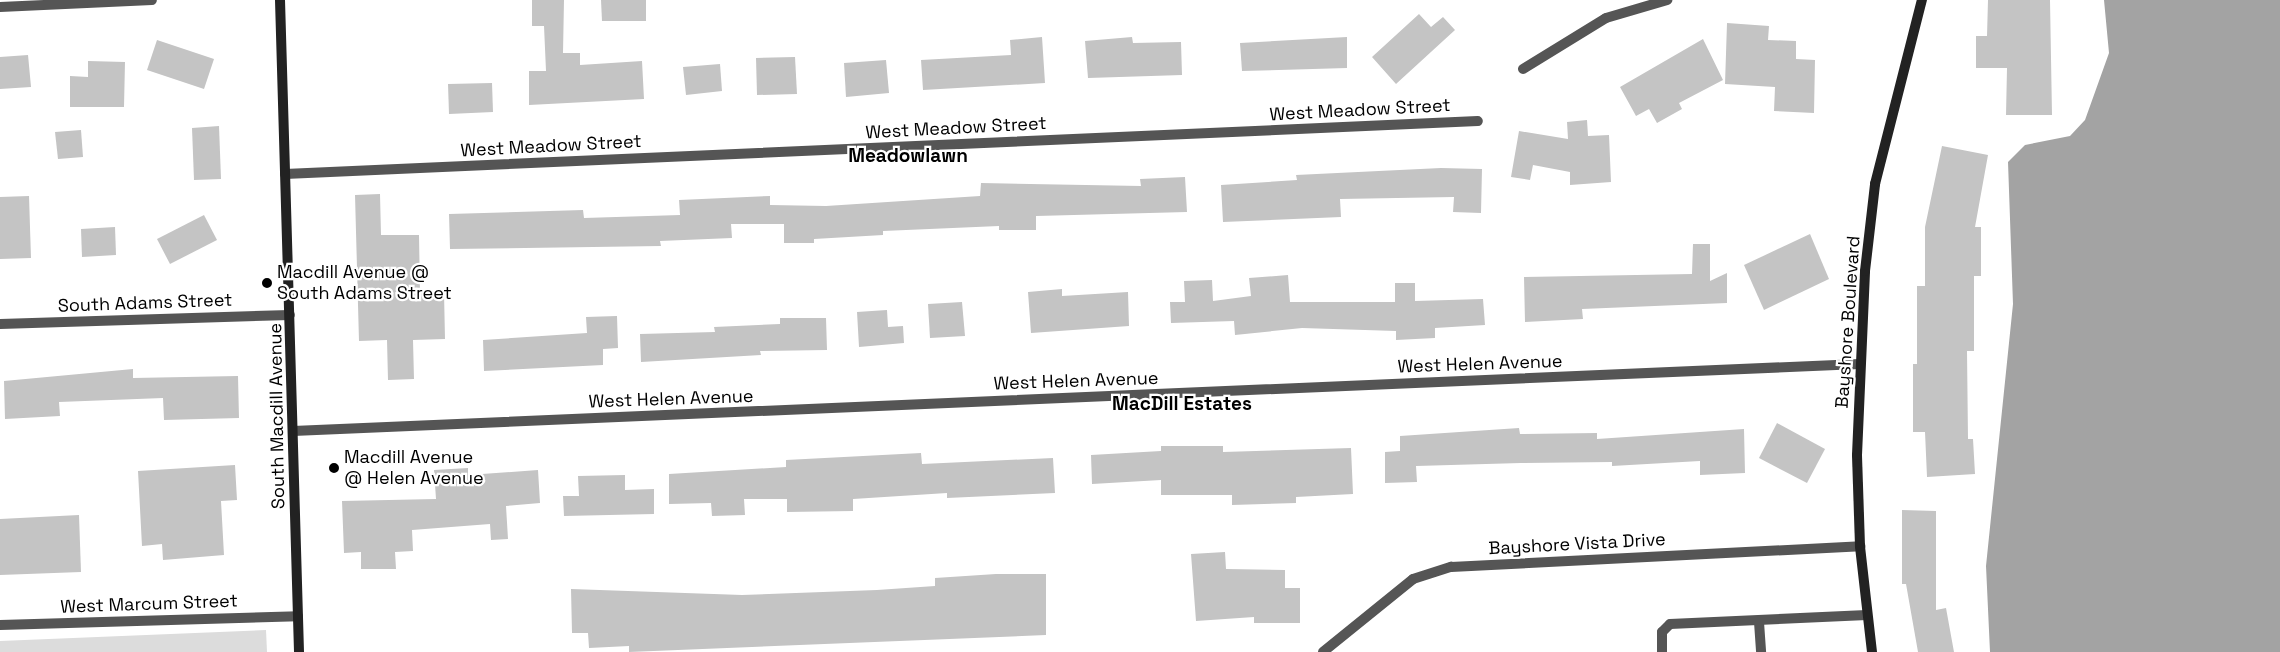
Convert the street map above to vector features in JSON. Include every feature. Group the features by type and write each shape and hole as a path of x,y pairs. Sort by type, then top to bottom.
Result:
{"street":[{"path":"0,6 152,0"},
{"name":"South Macdill Avenue","path":"280,0 299,652"},
{"path":"1523,69 1606,18 1667,0"},
{"name":"Bayshore Boulevard","path":"1872,652 1860,546 1860,364 1875,184 1922,0"},
{"name":"West Meadow Street","path":"285,174 1478,121"},
{"name":"South Adams Street","path":"0,324 290,315"},
{"name":"West Helen Avenue","path":"293,431 1860,364"},
{"name":"Bayshore Vista Drive","path":"1323,652 1412,579 1451,567 1860,546"},
{"path":"1662,652 1662,632 1670,624 1760,622 1867,615"},
{"name":"West Marcum Street","path":"0,625 298,616"},
{"path":"1760,622 1761,652"}],"shaded area":[{"path":"2104,0 2280,0 2280,652 1990,652 1986,566 2013,304 2008,162 2025,145 2070,136 2085,120 2109,53"},
{"path":"266,630 267,652 0,652 0,641"}],"building":[{"path":"532,0 564,0 563,53 580,53 580,65 642,61 644,99 529,105 529,71 546,71 544,26 532,26"},
{"path":"601,0 646,0 646,21 602,21"},
{"path":"1988,0 2050,0 2052,115 2006,115 2007,68 1976,68 1976,36 1987,36"},
{"path":"1419,14 1431,27 1443,17 1455,30 1396,84 1372,57"},
{"path":"1727,23 1769,26 1768,40 1796,41 1796,59 1815,60 1814,113 1774,111 1775,87 1725,84"},
{"path":"1042,37 1045,83 923,90 921,60 1011,55 1010,40"},
{"path":"1132,37 1133,43 1181,42 1182,75 1088,78 1085,41"},
{"path":"1347,37 1347,68 1242,71 1240,43"},
{"path":"1703,39 1723,80 1679,103 1682,109 1657,123 1649,109 1636,116 1620,87"},
{"path":"157,40 214,59 204,89 147,70"},
{"path":"28,55 31,87 0,89 0,57"},
{"path":"795,57 797,94 757,95 756,58"},
{"path":"886,60 889,93 846,97 844,63"},
{"path":"88,61 125,62 124,107 70,107 70,76 88,77"},
{"path":"720,64 722,91 686,95 683,67"},
{"path":"492,83 493,112 449,114 448,84"},
{"path":"1587,120 1588,136 1609,135 1611,182 1570,185 1570,172 1533,165 1530,180 1511,177 1519,131 1568,139 1567,122"},
{"path":"219,126 221,179 194,180 192,128"},
{"path":"81,130 83,157 58,159 55,132"},
{"path":"1942,146 1988,155 1975,227 1981,227 1981,276 1974,276 1974,351 1967,351 1968,439 1973,439 1975,474 1927,477 1925,432 1913,432 1913,364 1917,364 1917,286 1925,286 1925,227"},
{"path":"1441,168 1482,169 1481,213 1453,212 1454,197 1340,199 1341,217 1223,222 1221,185 1297,180 1296,175"},
{"path":"1185,177 1187,212 1036,216 1036,230 999,230 999,226 883,231 883,235 814,239 814,243 784,243 784,224 731,224 732,238 660,241 661,246 450,249 449,214 583,210 584,218 680,215 679,200 770,196 770,205 826,206 980,196 981,183 1141,186 1140,179"},
{"path":"380,194 381,235 419,235 420,292 444,292 445,339 413,340 414,379 388,380 387,340 359,341 355,195"},
{"path":"29,196 31,258 0,259 0,197"},
{"path":"204,215 217,240 170,264 157,239"},
{"path":"115,227 116,255 82,257 81,229"},
{"path":"1810,234 1829,279 1764,310 1744,265"},
{"path":"1693,244 1710,244 1710,281 1727,273 1727,303 1582,309 1583,319 1525,322 1524,277 1692,274"},
{"path":"1288,275 1290,302 1395,302 1395,283 1415,283 1415,301 1483,299 1485,325 1435,328 1435,338 1396,340 1396,331 1302,328 1235,335 1234,321 1171,323 1170,302 1185,302 1184,281 1212,280 1213,301 1251,296 1249,278"},
{"path":"1062,289 1062,296 1128,292 1129,326 1031,333 1028,292"},
{"path":"962,302 965,336 930,338 928,304"},
{"path":"887,310 888,327 903,326 904,343 859,347 857,312"},
{"path":"617,316 618,348 603,349 603,365 484,371 483,340 587,333 586,317"},
{"path":"780,318 826,318 827,350 760,351 761,355 641,362 640,334 715,332 714,327 780,324"},
{"path":"133,369 133,378 238,376 239,418 164,420 163,398 59,402 60,416 5,419 4,381"},
{"path":"1777,423 1825,449 1807,483 1759,458"},
{"path":"1519,428 1520,434 1597,433 1597,439 1744,429 1745,473 1700,475 1700,461 1612,466 1612,462 1521,463 1416,466 1417,482 1385,483 1385,452 1400,451 1400,436"},
{"path":"1161,446 1223,446 1223,452 1351,448 1353,494 1296,497 1296,503 1232,505 1232,495 1161,495 1161,480 1092,484 1091,455 1161,451"},
{"path":"921,453 922,464 1053,458 1055,493 947,498 947,493 853,499 853,511 787,512 787,499 744,499 745,515 712,516 711,503 669,504 669,474 786,467 786,460"},
{"path":"235,465 237,500 221,501 224,555 163,560 162,544 142,546 138,471"},
{"path":"468,468 468,475 538,470 540,503 506,506 508,539 491,540 490,524 412,530 413,551 395,552 396,569 361,569 361,552 344,553 342,501 436,499 434,470"},
{"path":"625,475 625,490 654,489 654,514 564,516 563,496 579,496 578,476"},
{"path":"1902,510 1936,511 1936,610 1946,608 1954,652 1918,652 1906,584 1902,584"},
{"path":"79,515 81,572 0,575 0,519"},
{"path":"1225,552 1226,569 1285,570 1285,588 1300,588 1300,623 1254,623 1254,617 1196,621 1191,554"},
{"path":"996,574 1046,574 1046,635 629,652 629,646 589,648 588,633 572,633 571,589 742,595 935,586 935,578"}],"place":[{"name":"Macdill Avenue @ South Adams Street","path":"267,283"},
{"name":"Macdill Avenue @ Helen Avenue","path":"334,468"}],"district":[{"name":"Meadowlawn","path":"908,156"},
{"name":"MacDill Estates","path":"1182,404"}]}
